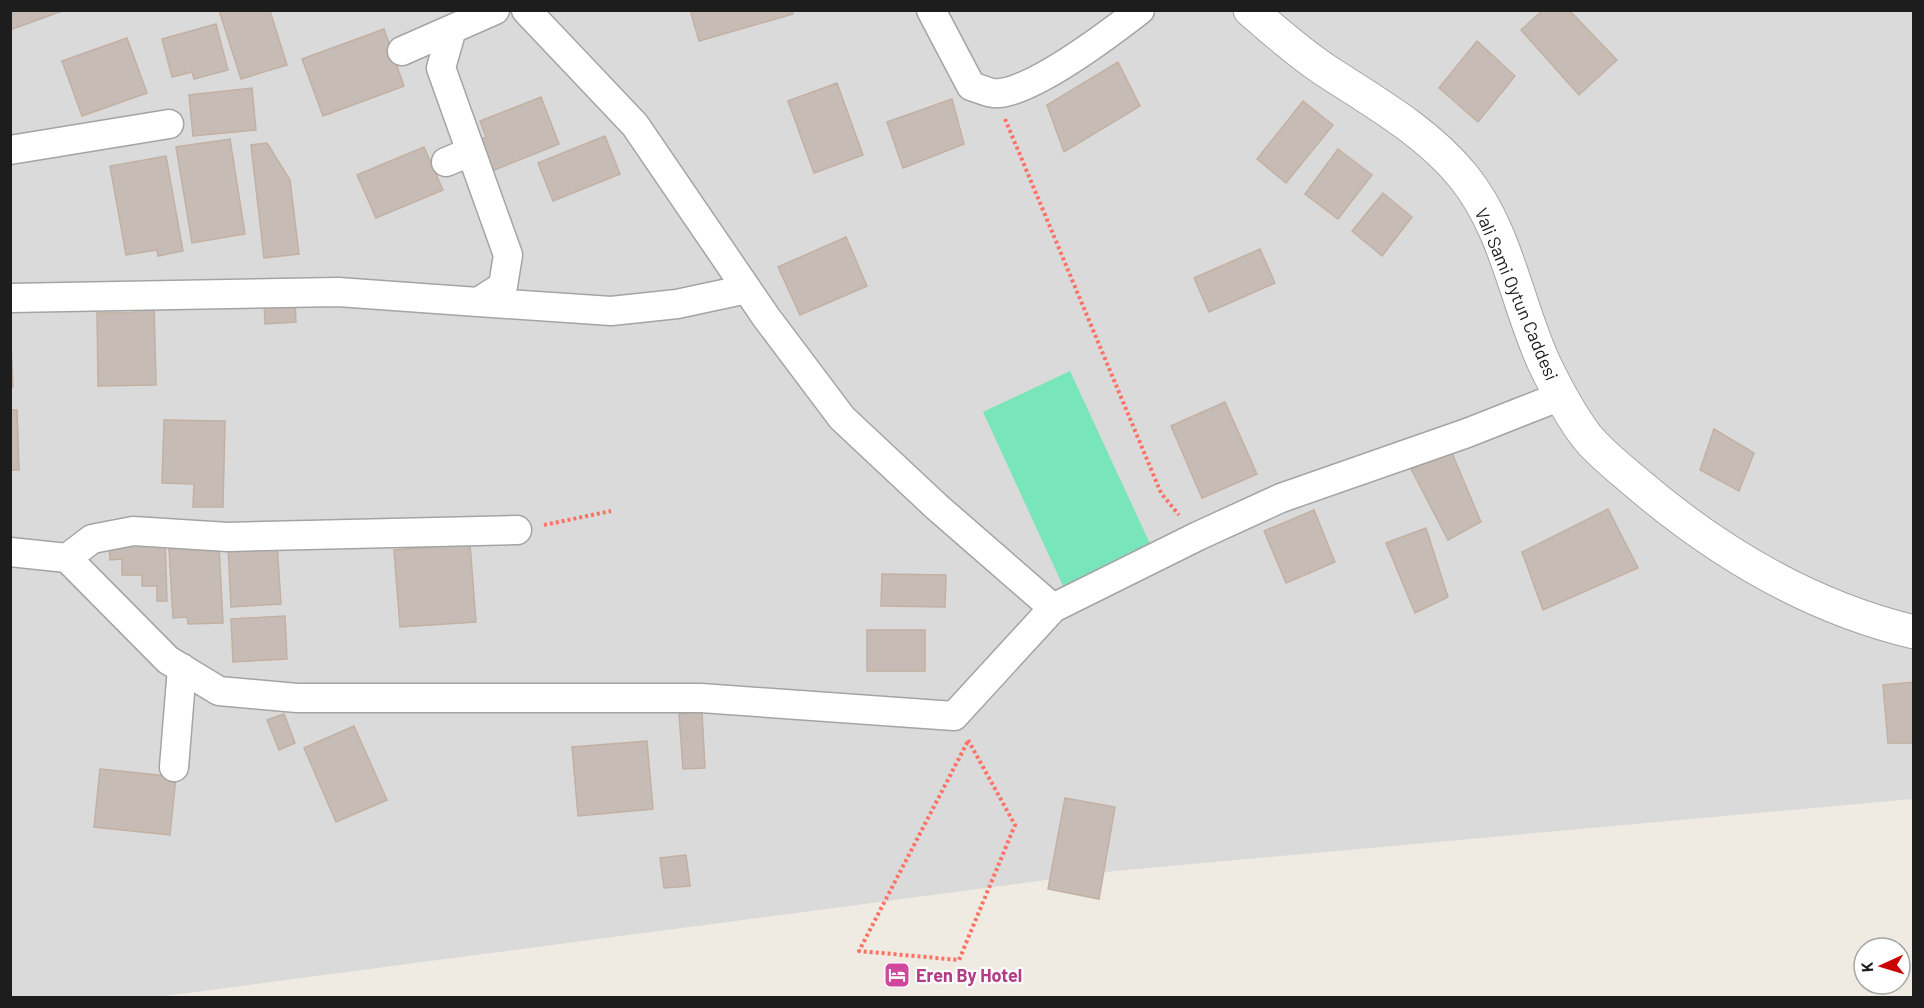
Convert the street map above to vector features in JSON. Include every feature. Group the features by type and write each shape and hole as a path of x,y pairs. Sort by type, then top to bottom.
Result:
{"street":[{"path":"402,51 495,10"},
{"path":"526,10 635,125 747,289 842,418 937,507 1053,608"},
{"path":"931,10 971,86 994,93 1017,88 1077,57 1140,10"},
{"name":"Vali Sami Oytun Caddesi","path":"1250,10 1296,50 1411,128 1442,152 1465,178 1489,217 1510,267 1539,352 1561,396 1588,438 1611,460 1651,495 1708,538 1800,592 1840,609 1914,632"},
{"path":"452,29 441,68 458,157 495,213 508,255 503,286 478,302"},
{"path":"10,150 169,124"},
{"path":"10,298 338,292 611,311 677,304 747,289"},
{"path":"10,552 67,558 168,660 219,691 297,698 700,698 954,716 1053,608 1198,536 1281,498 1467,434 1561,396"},
{"path":"67,558 92,539 133,531 228,537 517,530"},
{"path":"174,766 182,668"}],"path":[{"path":"994,93 1161,493 1198,536"},
{"path":"517,530 610,511"},
{"path":"954,716 968,741 1015,825 958,960 859,951 968,741"}],"shaded area":[{"path":"10,11 1913,11 1913,799 1115,871 157,997 11,997"}],"green space":[{"path":"1070,371 1152,548 1064,588 983,412"}],"building":[{"path":"10,10 65,10 10,30"},
{"path":"219,10 270,11 287,65 241,79"},
{"path":"690,10 792,10 793,14 699,41"},
{"path":"1543,10 1569,10 1617,60 1579,95 1521,30"},
{"path":"216,24 228,70 194,79 192,72 172,77 162,39"},
{"path":"384,29 404,86 323,116 302,59"},
{"path":"127,38 147,93 82,116 62,61"},
{"path":"1477,41 1515,76 1478,122 1439,88"},
{"path":"1118,62 1140,106 1064,152 1047,105"},
{"path":"837,83 863,155 814,173 788,101"},
{"path":"252,88 256,130 193,136 189,95"},
{"path":"541,97 559,144 492,171 480,140 486,137 480,121"},
{"path":"952,99 964,144 903,168 887,122"},
{"path":"1303,101 1333,125 1286,183 1257,159"},
{"path":"605,136 620,174 553,201 538,163"},
{"path":"230,139 245,234 192,243 176,147"},
{"path":"267,143 290,180 299,254 264,258 251,145"},
{"path":"424,147 443,190 376,218 357,175"},
{"path":"1338,149 1372,175 1338,219 1305,194"},
{"path":"166,156 183,251 158,256 157,250 126,255 110,166"},
{"path":"1383,193 1412,217 1382,256 1352,231"},
{"path":"846,237 867,286 800,315 778,267"},
{"path":"1260,249 1275,283 1209,312 1194,278"},
{"path":"295,301 296,322 265,324 264,303"},
{"path":"133,302 154,302 156,385 98,386 97,313 133,313"},
{"path":"10,322 13,387 10,387"},
{"path":"1225,402 1257,474 1202,498 1171,426"},
{"path":"10,410 17,410 19,470 10,470"},
{"path":"164,420 225,421 223,507 193,507 194,484 162,483"},
{"path":"1714,429 1754,453 1739,491 1700,470"},
{"path":"1452,453 1481,522 1448,540 1411,469"},
{"path":"1608,509 1638,568 1543,610 1522,552"},
{"path":"1314,510 1335,562 1286,583 1264,531"},
{"path":"1426,528 1448,597 1415,613 1386,543"},
{"path":"165,538 167,601 157,601 157,586 142,586 142,575 122,575 122,559 110,560 109,540"},
{"path":"277,543 281,604 231,607 228,545"},
{"path":"470,544 476,622 400,627 394,550"},
{"path":"219,546 223,623 188,624 187,617 173,618 169,549"},
{"path":"882,574 946,575 945,607 881,606"},
{"path":"285,616 287,659 233,662 231,619"},
{"path":"867,630 925,630 925,671 867,671"},
{"path":"1914,682 1914,743 1888,743 1883,685"},
{"path":"702,712 705,768 683,769 679,714"},
{"path":"284,714 295,743 279,750 267,720"},
{"path":"354,726 387,800 336,822 304,748"},
{"path":"647,741 653,809 578,816 572,747"},
{"path":"100,769 176,777 170,835 94,827"},
{"path":"1065,798 1115,807 1099,899 1048,889"},
{"path":"686,855 690,886 664,888 660,858"}],"place":[{"name":"Eren By Hotel","path":"897,975"}]}
